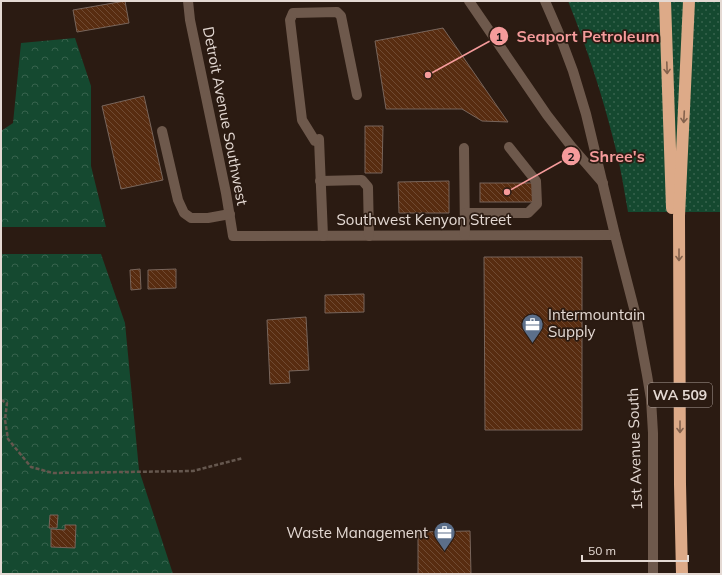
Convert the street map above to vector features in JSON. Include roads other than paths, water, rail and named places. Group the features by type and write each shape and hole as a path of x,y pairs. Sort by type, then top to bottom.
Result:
{"highway":[{"path":"665,1 672,207 679,216"},
{"name":"WA 509","path":"682,574 680,484 679,216 689,1"}],"street":[{"name":"Detroit Avenue Southwest","path":"188,1 190,20 230,214 233,236"},
{"path":"469,1 547,115 571,146 604,184"},
{"name":"1st Avenue South","path":"545,1 573,71 586,114 604,184 614,235 636,316 651,399 653,433 653,574"},
{"path":"323,236 317,140 302,120 290,20 293,13 337,12 342,16 357,95"},
{"path":"162,131 178,200 184,213 191,218 208,218 230,214"},
{"path":"465,213 528,213 536,204 536,181 509,147"},
{"path":"464,148 465,235"},
{"path":"320,181 362,180 368,187 369,236"},
{"name":"Southwest Kenyon Street","path":"233,236 614,235"}],"place":[{"name":"Seaport Petroleum","path":"428,75"},
{"name":"Shree's","path":"507,192"},
{"name":"Intermountain Supply","path":"533,344"},
{"name":"Waste Management","path":"444,552"}]}
